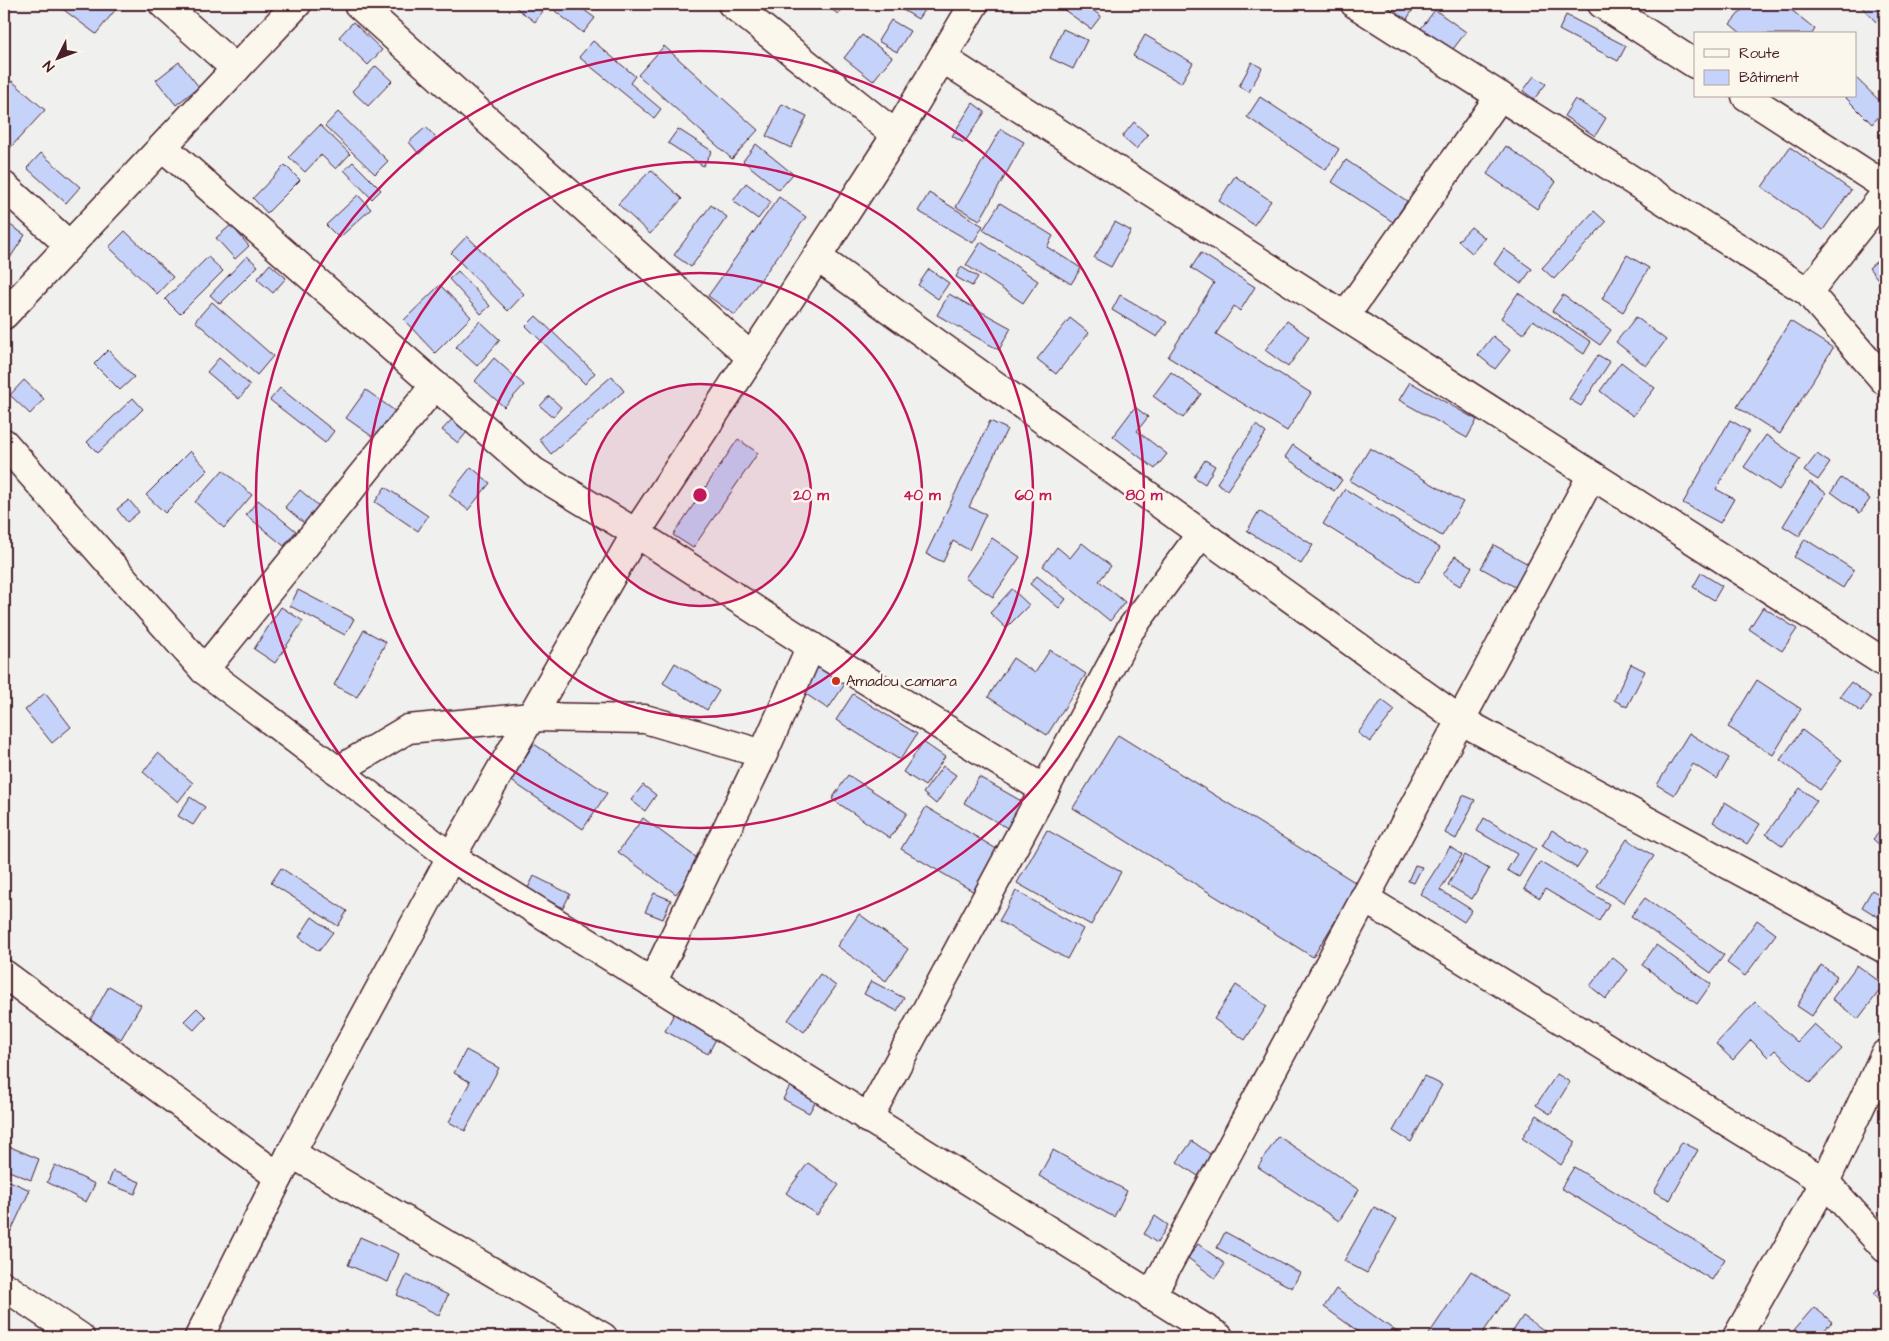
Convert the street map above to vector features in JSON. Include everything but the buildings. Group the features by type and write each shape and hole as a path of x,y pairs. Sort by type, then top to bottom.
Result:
{"street":[{"path":"163,4 236,69"},
{"path":"4,315 297,4"},
{"path":"358,4 751,357"},
{"path":"732,4 896,135"},
{"path":"199,1337 291,1153 451,857 636,533 896,135 974,4"},
{"path":"1355,4 1808,292 1885,381"},
{"path":"1602,4 1694,63"},
{"path":"942,58 1885,663"},
{"path":"1345,316 1500,96"},
{"path":"1749,98 1885,186"},
{"path":"162,147 533,472 636,533 811,646 1045,790"},
{"path":"4,186 69,245"},
{"path":"1808,292 1885,194"},
{"path":"817,257 1460,720 1885,949"},
{"path":"204,670 435,385"},
{"path":"4,443 204,670 451,857 1219,1337"},
{"path":"1151,1296 1592,474"},
{"path":"868,1119 1130,630 1201,534"},
{"path":"652,983 763,754 811,646"},
{"path":"336,770 408,729 531,716 645,719 763,754"},
{"path":"1364,898 1826,1182 1885,1248"},
{"path":"4,974 279,1177"},
{"path":"1737,1337 1826,1182 1885,1054"},
{"path":"291,1153 603,1337"},
{"path":"4,1286 80,1337"}],"place":[{"name":"Amadou camara","path":"836,681"}]}
